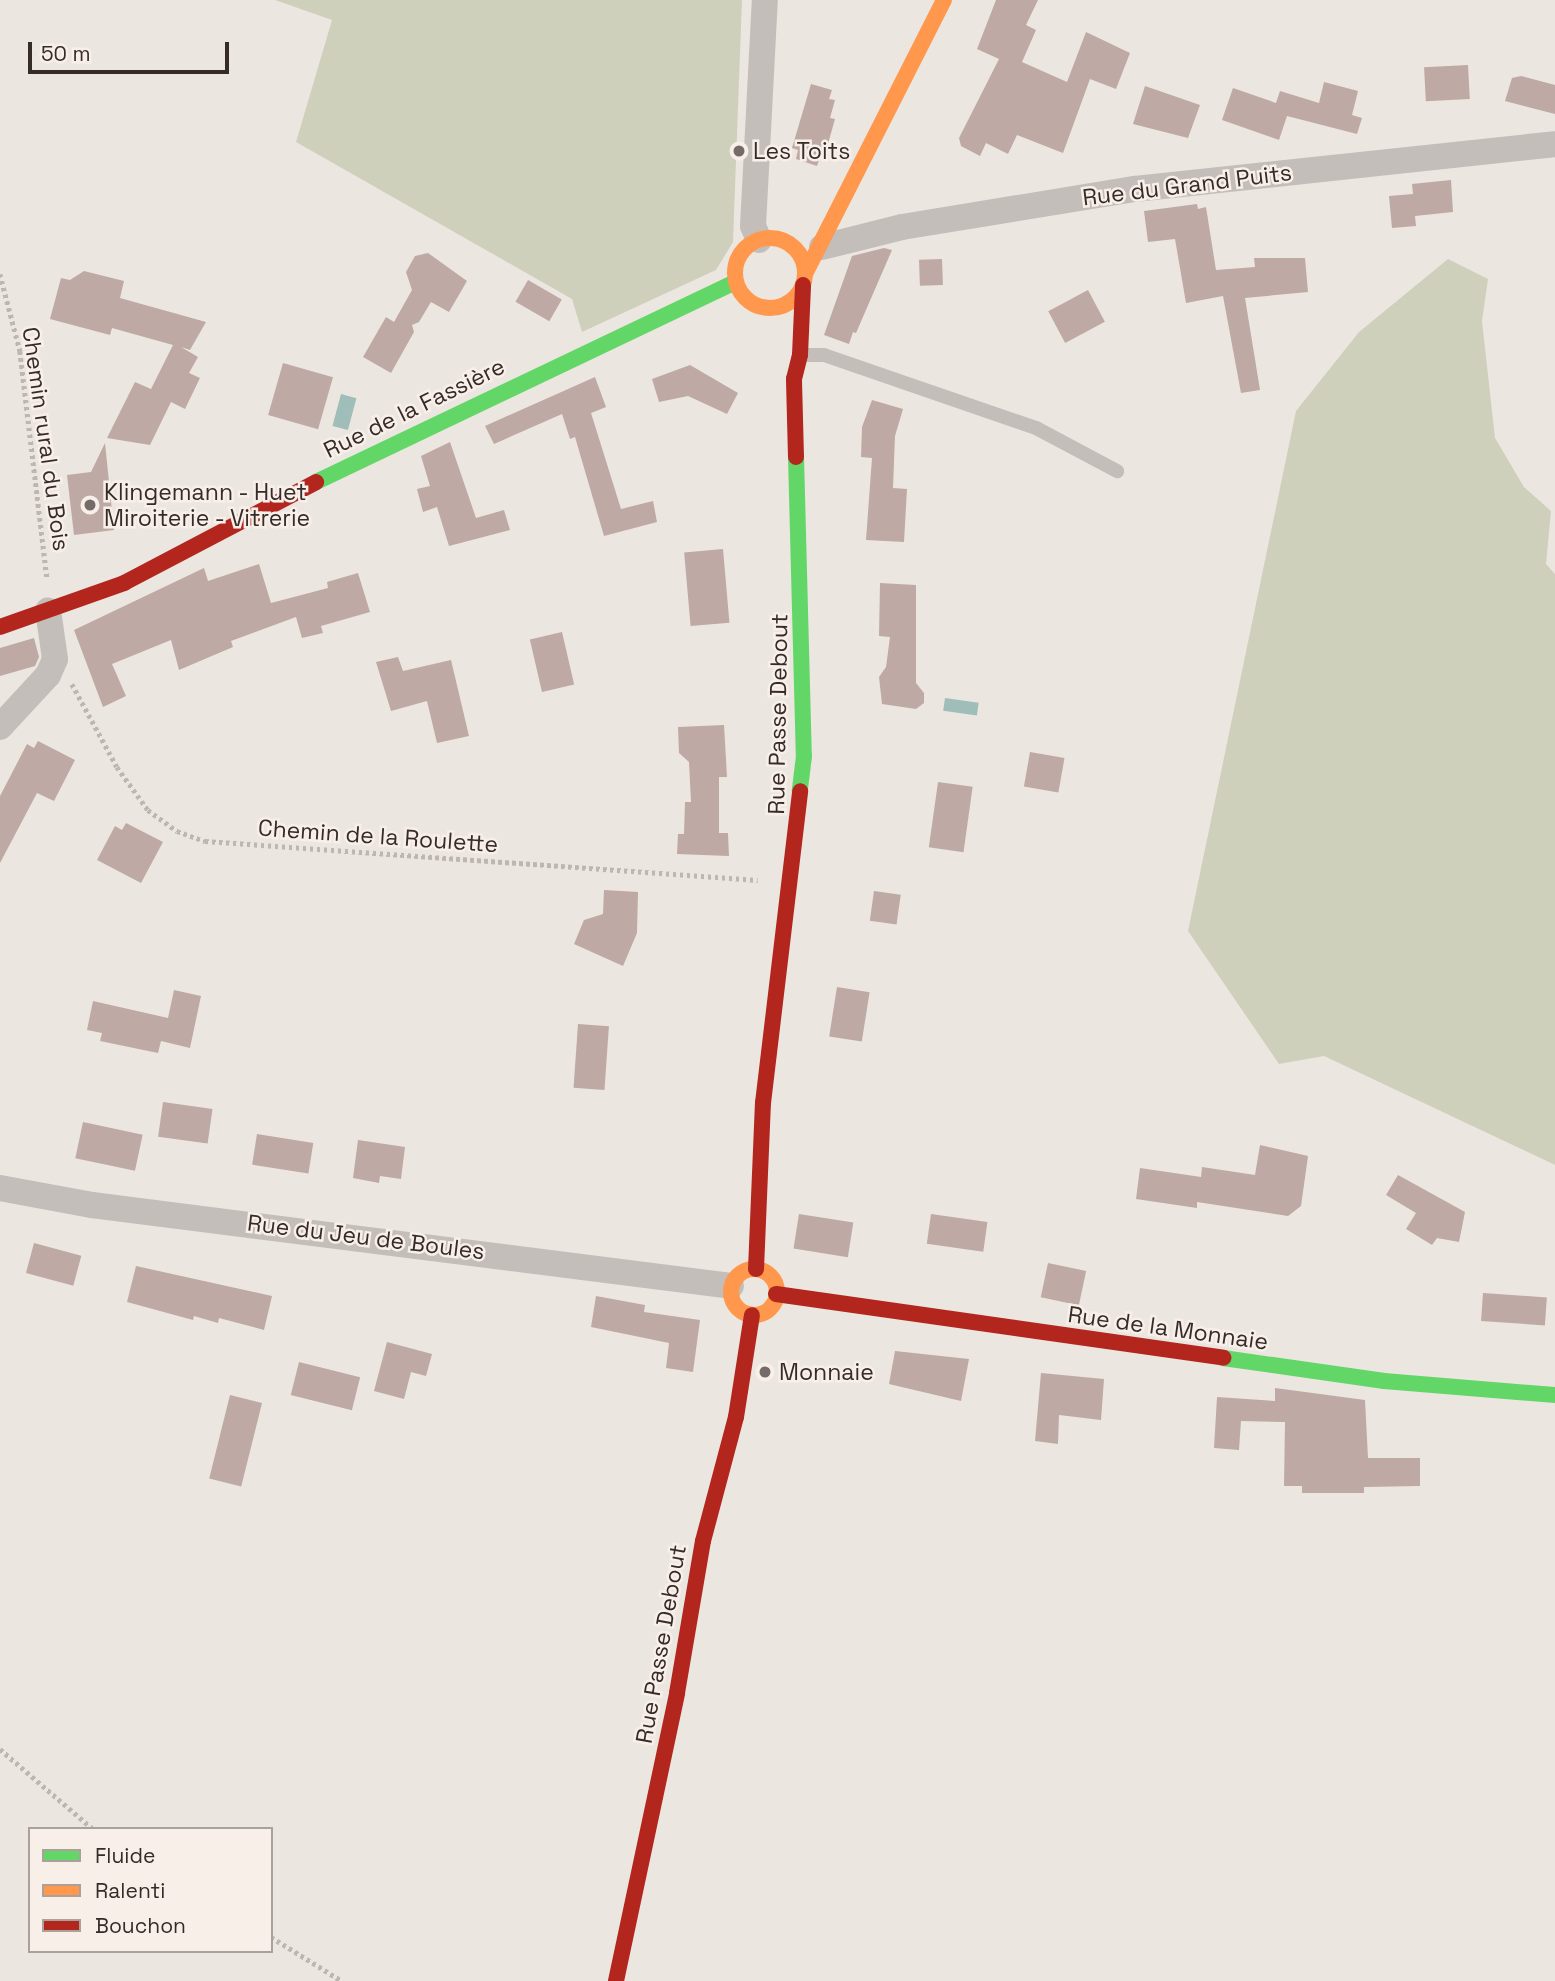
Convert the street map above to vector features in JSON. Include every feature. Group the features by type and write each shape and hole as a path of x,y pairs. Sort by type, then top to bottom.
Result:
{"main road":[{"path":"757,307 789,303 804,280 822,247 842,194 944,0"},
{"path":"789,244 815,225 842,194"},
{"path":"770,324 757,307 740,293 735,282 738,259 759,240 778,239 798,252 804,280"},
{"name":"Rue Passe Debout","path":"756,1269 763,1103 791,883 805,732 794,379 800,355 804,280"},
{"name":"Rue de la Fassière","path":"0,628 124,583 404,436 735,282"},
{"path":"783,346 794,379"},
{"path":"756,1269 770,1276 776,1294 767,1311 751,1315 735,1307 731,1286 741,1273 756,1269"},
{"name":"Rue de la Monnaie","path":"776,1294 1384,1381 1555,1395"},
{"name":"Rue Passe Debout","path":"616,1981 677,1693 703,1541 736,1416 751,1315"}],"street":[{"path":"759,240 753,226 765,0"},
{"name":"Rue du Grand Puits","path":"822,247 902,227 1135,190 1555,144"},
{"path":"0,727 34,693 55,659 48,610"},
{"name":"Rue du Jeu de Boules","path":"0,1188 92,1205 731,1286"}],"lane":[{"path":"800,355 824,355 1037,428 1117,471"}],"path":[{"name":"Chemin rural du Bois","path":"0,274 3,296 20,351 48,610"},
{"name":"Chemin de la Roulette","path":"55,659 86,703 117,767 148,810 177,831 205,841 791,883"},
{"path":"0,1749 91,1827"},
{"path":"273,1938 342,1981"}],"green space":[{"path":"275,0 742,0 733,242 716,270 582,332 572,299 296,142 332,20"},
{"path":"1448,259 1488,279 1482,321 1495,438 1524,487 1551,511 1546,564 1555,574 1555,1165 1324,1056 1279,1064 1188,931 1296,411 1359,332"}],"water":[{"path":"341,394 356,398 348,430 332,426"},
{"path":"945,698 979,703 977,716 943,711"}],"building":[{"path":"996,0 1038,0 1026,25 1036,30 1022,62 1067,82 1086,32 1130,53 1116,89 1090,79 1063,153 1017,135 1008,154 986,143 980,156 961,146 959,138 999,59 977,49"},
{"path":"1468,65 1470,99 1426,101 1424,67"},
{"path":"1521,76 1555,85 1555,114 1505,101 1512,78"},
{"path":"1324,82 1358,91 1352,115 1362,118 1357,134 1287,116 1279,140 1222,120 1233,88 1276,103 1280,91 1319,103"},
{"path":"811,84 832,90 829,99 835,100 830,118 835,119 824,158 820,157 817,166 796,159 798,150 792,148"},
{"path":"1145,86 1200,105 1188,138 1133,124"},
{"path":"1451,180 1453,212 1415,216 1416,226 1392,228 1389,196 1413,194 1412,184"},
{"path":"1197,204 1198,209 1206,207 1216,270 1255,267 1254,258 1305,258 1308,292 1245,298 1260,390 1241,393 1223,296 1186,303 1175,239 1148,242 1144,211"},
{"path":"884,248 892,250 849,344 824,335 852,256"},
{"path":"428,253 467,281 449,312 431,302 419,322 412,325 414,332 391,373 363,357 386,317 394,322 412,290 406,272 415,256"},
{"path":"942,259 943,285 920,286 919,260"},
{"path":"84,271 124,281 120,298 206,322 190,350 181,347 198,357 189,373 200,378 185,409 171,402 150,445 107,438 135,382 151,389 173,345 112,328 110,335 50,319 61,278 70,280"},
{"path":"528,280 562,300 549,321 516,302"},
{"path":"1088,290 1105,322 1065,343 1048,311"},
{"path":"283,363 333,377 318,429 268,415"},
{"path":"690,365 738,393 727,414 688,396 659,402 652,379"},
{"path":"595,377 606,407 591,413 621,509 653,501 657,522 604,536 575,437 570,439 562,414 494,444 485,426"},
{"path":"872,400 903,409 895,436 893,488 907,489 904,542 866,540 872,458 861,457 862,427"},
{"path":"450,442 476,518 504,510 510,530 449,546 437,507 423,512 417,489 430,486 421,456"},
{"path":"105,443 114,530 74,535 67,475 91,472"},
{"path":"723,549 729,623 691,626 684,552"},
{"path":"259,564 271,603 328,588 327,582 358,573 370,612 321,626 323,633 302,638 296,617 231,641 233,647 179,670 171,640 112,664 126,696 103,707 74,630 204,568 208,581"},
{"path":"880,583 916,585 916,683 924,693 924,703 916,709 882,704 879,677 886,667 890,637 879,636"},
{"path":"562,632 574,685 542,692 530,639"},
{"path":"34,638 39,657 35,666 0,676 0,648"},
{"path":"398,657 403,671 451,660 469,736 437,743 427,701 391,711 376,662"},
{"path":"724,725 727,777 719,777 719,833 728,833 729,856 677,854 678,834 684,834 685,802 691,802 689,762 679,753 678,727"},
{"path":"38,741 75,760 54,801 37,793 0,863 0,796 27,744 34,748"},
{"path":"1030,752 1064,758 1058,793 1024,786"},
{"path":"938,782 973,787 963,852 929,847"},
{"path":"126,823 163,842 141,883 97,860 115,826 122,830"},
{"path":"604,890 638,892 637,933 623,966 574,944 584,920 603,914"},
{"path":"874,891 901,895 897,924 870,921"},
{"path":"837,987 870,992 862,1042 829,1036"},
{"path":"174,990 201,996 190,1048 161,1041 158,1053 100,1041 102,1033 87,1030 93,1001 168,1018"},
{"path":"578,1024 609,1026 604,1090 574,1088"},
{"path":"163,1102 213,1109 208,1144 158,1137"},
{"path":"83,1122 143,1135 135,1171 75,1158"},
{"path":"257,1134 313,1143 308,1174 252,1165"},
{"path":"358,1140 405,1147 401,1179 380,1176 379,1183 353,1178"},
{"path":"1260,1145 1308,1156 1301,1206 1288,1216 1197,1202 1197,1208 1136,1199 1140,1168 1201,1177 1202,1167 1255,1175"},
{"path":"1398,1175 1465,1212 1459,1242 1437,1238 1432,1245 1406,1229 1416,1213 1386,1195"},
{"path":"799,1214 853,1223 848,1257 794,1249"},
{"path":"931,1214 987,1222 983,1252 927,1244"},
{"path":"34,1243 81,1256 73,1286 26,1273"},
{"path":"1048,1263 1086,1271 1079,1305 1041,1297"},
{"path":"136,1266 272,1296 264,1330 219,1318 218,1323 194,1316 193,1320 127,1302"},
{"path":"1483,1293 1547,1297 1545,1325 1481,1321"},
{"path":"596,1296 645,1305 644,1312 700,1320 693,1372 666,1368 669,1343 591,1327"},
{"path":"387,1342 432,1354 426,1376 411,1372 404,1399 374,1391"},
{"path":"895,1351 969,1359 961,1401 889,1384"},
{"path":"299,1362 360,1377 352,1410 291,1395"},
{"path":"1041,1373 1104,1379 1101,1420 1059,1415 1058,1444 1035,1441"},
{"path":"1275,1388 1365,1400 1368,1458 1420,1458 1420,1486 1364,1487 1364,1493 1302,1493 1302,1486 1284,1486 1285,1422 1241,1421 1239,1450 1214,1448 1217,1397 1275,1401"},
{"path":"230,1395 262,1403 241,1486 209,1478"}],"traffic: fast":[{"path":"316,482 735,282"},
{"path":"796,457 804,756 800,791"},
{"path":"1223,1358 1384,1381 1555,1395"}],"traffic: slow":[{"path":"805,274 944,0"},
{"path":"770,238 795,248 805,273 795,298 770,308 745,298 735,273 745,248 770,238"},
{"path":"754,1269 770,1276 777,1292 770,1308 754,1315 738,1308 731,1292 738,1276 754,1269"}],"traffic: jam":[{"path":"796,457 794,379 800,355 803,285"},
{"path":"0,627 124,583 316,482"},
{"path":"756,1269 763,1103 800,791"},
{"path":"776,1294 1223,1358"},
{"path":"616,1981 677,1693 703,1541 736,1417 752,1315"}],"place":[{"name":"Les Toits","path":"739,151"},
{"name":"Klingemann - Huet Miroiterie - Vitrerie","path":"90,505"},
{"name":"Monnaie","path":"765,1372"}]}
